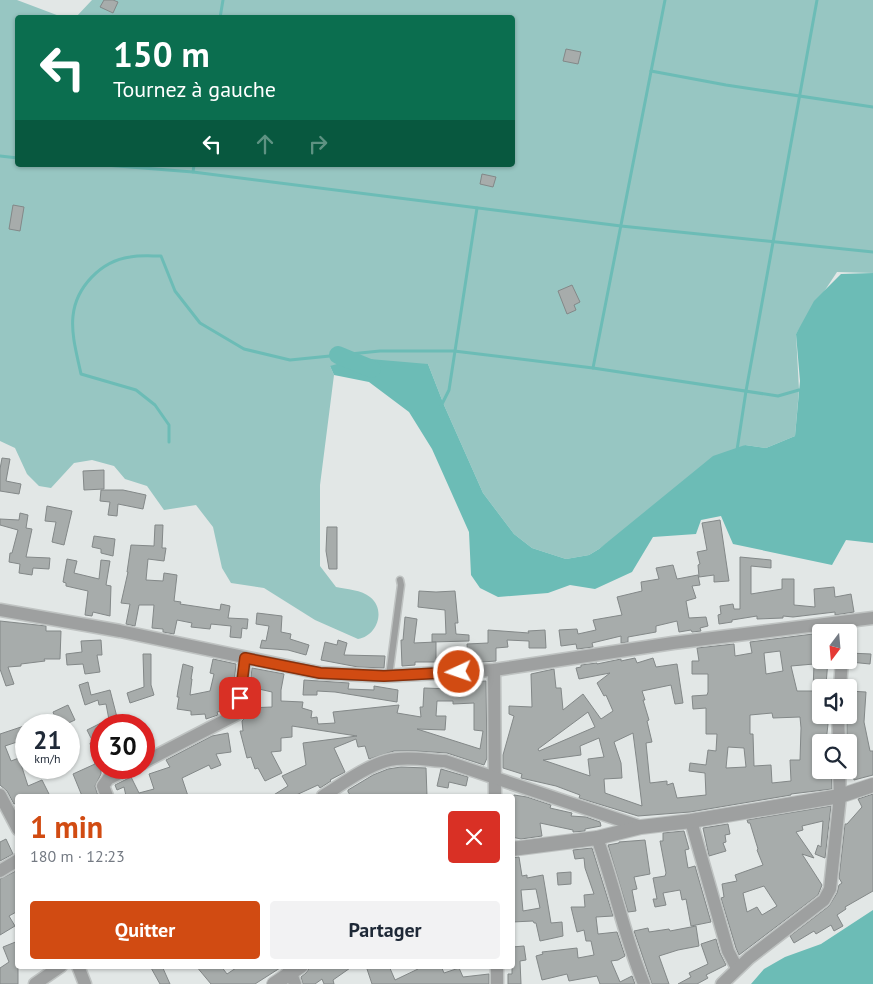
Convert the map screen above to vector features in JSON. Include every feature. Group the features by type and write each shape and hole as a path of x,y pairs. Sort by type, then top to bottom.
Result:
{"street":[{"path":"0,610 120,631 320,673 389,676 494,670 673,643 812,625"},
{"path":"854,624 873,618"},
{"path":"155,756 239,714 245,658"},
{"path":"494,670 495,794"},
{"path":"339,792 386,761 415,759 445,761 641,827"},
{"path":"106,794 103,786 108,779"},
{"path":"722,984 738,968 824,900 830,889 840,796 839,779"},
{"path":"515,849 597,838 641,827 691,821 840,796 873,785"},
{"path":"0,794 15,823"},
{"path":"691,821 728,951 738,968"},
{"path":"597,838 610,872 620,914 644,984"},
{"path":"0,871 15,862"},
{"path":"35,984 57,969"},
{"path":"79,969 85,984"},
{"path":"496,969 497,984"},
{"path":"274,984 294,972"}],"lane":[{"path":"389,676 402,585 400,580"}],"shaded area":[{"path":"0,0 17,0 57,15 15,15 15,167 515,167 515,15 78,15 92,0 873,0 873,273 837,272 796,334 799,390 795,436 766,448 745,445 589,555 566,559 532,548 514,534 483,493 428,364 330,366 334,375 320,485 320,566 336,587 363,593 375,602 379,615 375,628 365,637 358,639 315,620 264,588 231,583 222,568 213,527 196,505 164,510 147,486 125,479 114,466 92,460 74,463 51,488 39,486 27,474 15,448 0,441"},
{"path":"873,273 873,543 846,540 832,565 733,544 721,516 701,520 696,534 653,537 632,572 595,589 570,585 548,593 498,597 480,588 471,575 469,532 432,449 409,412 369,382 334,375 330,366 358,358 428,364 483,493 514,534 532,548 566,559 589,555 599,549 713,456 745,445 766,448 795,436 800,381 796,334 814,301 841,274"},
{"path":"873,910 873,984 751,984 764,969 785,957 821,944"}],"building":[{"path":"104,0 118,2 113,13 100,7"},
{"path":"566,49 581,52 578,64 563,61"},
{"path":"482,174 496,177 493,187 480,184"},
{"path":"13,205 24,207 20,231 9,229"},
{"path":"572,285 580,302 574,305 576,310 567,314 558,291"},
{"path":"2,458 10,459 6,481 21,484 19,494 0,491"},
{"path":"104,470 104,489 84,490 83,471"},
{"path":"101,490 123,490 146,495 143,509 118,504 117,516 108,515 110,502 100,501"},
{"path":"47,506 72,511 64,545 52,542 56,522 45,521"},
{"path":"20,513 28,515 26,528 32,529 26,557 50,558 49,569 33,568 32,575 19,573 20,564 9,562 18,530 0,525 0,519 19,520"},
{"path":"720,520 729,581 714,582 714,575 699,577 698,565 700,564 697,552 707,550 702,523"},
{"path":"155,525 163,525 162,548 166,548 164,561 148,559 146,580 163,581 164,573 177,575 174,601 181,602 180,604 220,610 221,604 230,606 228,618 248,619 247,629 242,628 241,638 230,637 231,626 211,624 210,629 191,627 192,623 177,620 174,634 163,632 163,629 152,628 154,605 139,605 135,626 126,624 130,604 121,603 128,572 131,545 154,546"},
{"path":"327,527 337,527 337,569 329,569 326,551"},
{"path":"94,536 115,539 113,556 101,553 101,549 92,547"},
{"path":"740,557 771,560 771,568 751,566 751,594 782,589 782,579 794,579 794,605 815,607 814,589 834,587 835,597 851,594 854,612 835,615 835,612 793,617 783,616 783,618 757,619 757,616 719,624 720,606 733,604 734,609 740,609"},
{"path":"67,559 77,561 74,573 99,579 101,560 110,561 106,585 111,586 110,616 93,612 92,616 85,615 88,591 66,586 66,583 63,582"},
{"path":"673,565 677,579 698,575 700,585 692,586 696,598 686,601 689,618 706,617 708,626 700,628 701,631 679,632 677,621 656,626 656,632 628,637 628,642 621,643 621,636 592,643 593,647 577,649 576,644 561,646 559,630 577,629 578,634 596,630 593,620 622,615 617,597 642,591 641,582 659,579 656,568"},
{"path":"419,591 455,591 458,623 455,623 456,634 469,635 469,641 432,642 432,634 446,634 445,610 418,607"},
{"path":"257,613 282,616 281,632 291,634 290,639 309,645 306,655 288,650 260,648 262,640 266,641 269,626 256,624"},
{"path":"405,617 417,619 414,643 436,642 436,662 415,662 415,665 402,666 401,640 403,640"},
{"path":"0,621 46,626 46,631 61,631 60,659 44,659 45,661 8,667 14,684 6,686 0,669"},
{"path":"488,630 529,633 528,631 545,630 546,648 529,648 529,641 507,640 508,647 496,648 496,661 468,663 467,644 488,643"},
{"path":"812,634 812,664 791,666 797,691 812,691 812,724 828,724 827,734 812,734 812,779 831,779 832,789 791,794 690,812 638,816 579,798 580,795 556,786 521,778 522,774 503,768 503,755 514,716 509,714 509,706 532,707 531,674 554,669 556,688 561,688 563,710 583,694 601,719 613,711 606,695 604,696 597,683 610,673 579,679 576,668 581,667 581,665 621,659 621,661 635,658 637,663 653,658 656,667 677,664 683,703 675,704 671,685 642,691 652,742 646,743 650,783 667,781 667,785 673,783 677,798 706,795 705,773 689,771 690,763 706,765 708,750 716,751 717,734 706,734 706,708 693,709 692,696 707,695 708,674 692,674 692,661 699,661 697,648 734,644 735,656 752,653 750,642","holes":["780,651 783,671 766,674 764,653","588,712 595,727 539,751 538,749","772,713 773,718 800,717 800,760 790,760 791,781 772,783 771,765 754,766 753,734 750,734 750,715","633,733 642,806 605,793 604,779 622,778 621,763 614,742","599,738 604,757 588,759 590,776 543,760 581,755 580,746","728,747 744,748 746,767 726,768"]},
{"path":"101,640 102,655 97,655 100,672 85,674 83,664 67,665 66,654 82,652 81,641"},
{"path":"338,640 347,643 344,655 385,656 384,668 358,667 321,660 325,642 337,645"},
{"path":"858,653 871,654 870,664 858,663"},
{"path":"143,654 151,654 151,685 154,695 130,703 127,693 144,687"},
{"path":"213,659 236,664 232,702 224,704 225,710 217,712 218,715 206,719 205,714 191,715 191,711 177,709 179,697 177,697 183,664 193,667 190,695 210,691 214,674 210,673"},
{"path":"252,668 284,674 281,701 303,702 302,708 312,711 311,718 317,717 318,724 335,723 333,712 399,705 397,713 421,717 420,707 423,707 424,688 452,689 452,680 486,681 487,758 484,765 447,753 394,751 369,759 365,746 358,747 356,739 334,748 345,772 320,788 318,785 298,794 275,794 288,786 282,776 306,765 303,743 357,736 292,726 292,737 281,738 281,751 271,752 282,773 265,781 258,768 255,769 251,757 247,758 240,731 243,731 242,721 246,717 248,708 272,707 272,692 250,687","holes":["437,701 453,701 453,704 474,703 474,730 483,731 480,749 417,729 445,730 446,716 436,716"]},
{"path":"814,669 827,669 826,679 813,679"},
{"path":"304,680 349,683 348,689 374,690 374,686 398,690 397,702 335,692 317,691 317,695 303,695"},
{"path":"88,682 91,695 110,690 116,714 108,714 106,704 99,705 98,700 85,705 79,685"},
{"path":"857,691 866,692 864,722 870,751 873,751 873,775 854,780 857,779 857,734 847,734 847,724 857,724"},
{"path":"68,705 72,714 54,714 53,712"},
{"path":"15,729 15,743 5,746 11,761 15,760 15,779 26,779 28,786 42,780 49,794 15,794 14,804 7,791 0,785 0,734"},
{"path":"228,733 231,752 216,754 221,765 211,769 209,765 182,778 187,794 126,794 124,787 117,790 115,785 127,779 132,779 139,793 154,789 151,779 155,779 155,772 170,767 166,760 212,736"},
{"path":"90,766 90,779 98,779 95,786 97,794 81,794 75,779 80,779 80,771"},
{"path":"401,767 426,768 427,794 350,794 348,792 348,790 373,775 388,769"},
{"path":"441,769 468,777 466,786 449,782 448,788 437,786"},
{"path":"873,794 873,891 845,907 846,909 837,915 843,926 834,931 831,925 816,934 814,931 794,943 790,936 829,906 837,893 839,885 842,883 839,878 845,824 862,807 858,799"},
{"path":"515,795 551,805 550,808 572,813 571,816 586,817 600,822 601,826 585,829 585,831 573,832 573,830 540,823 542,836 521,839 515,838"},
{"path":"831,806 825,858 815,854 818,845 821,847 823,821 802,826 803,830 796,832 814,858 802,854 822,885 818,895 739,955 721,898 724,897 722,884 737,881 735,875 763,865 750,823 747,820","holes":["764,886 777,906 762,915 757,907 747,912 743,893"]},
{"path":"728,824 730,834 725,835 726,842 723,843 726,851 709,856 703,828"},
{"path":"684,831 689,849 685,850 688,868 695,866 711,922 691,926 686,899 682,900 680,890 663,893 666,905 655,907 653,899 657,899 653,878 665,876 666,873 660,841 663,841 663,833"},
{"path":"6,839 13,854 0,861 0,842"},
{"path":"645,840 650,874 634,877 637,889 632,890 636,911 628,912 608,845"},
{"path":"592,848 613,916 596,917 598,934 617,932 625,956 611,961 620,982 632,976 635,984 600,984 597,976 569,981 567,974 542,980 536,956 543,954 542,952 577,948 578,958 594,955 591,941 586,941 584,930 577,932 571,907 585,907 584,895 594,894 585,868 584,858 575,859 573,850"},
{"path":"519,857 522,876 527,875 527,878 543,875 551,923 562,922 563,936 540,941 536,923 533,921 515,922 515,858","holes":["536,889 540,908 523,911 521,890"]},
{"path":"15,872 15,913 9,916 15,926 0,935 0,879"},
{"path":"571,872 571,884 558,885 557,873"},
{"path":"696,926 699,946 659,956 669,984 652,984 634,931 648,928 649,932 669,929 670,931"},
{"path":"716,939 726,965 706,975 708,978 697,984 678,984 691,977 689,973 708,964 701,944"},
{"path":"15,942 15,969 18,969 18,984 0,984 0,968 9,962 3,947"},
{"path":"524,946 526,960 520,961 521,984 508,984 508,974 512,974 512,969 515,969 515,947"},
{"path":"152,969 163,969 170,984 160,984"},
{"path":"198,969 223,969 227,974 234,969 278,969 255,984 211,984"},
{"path":"309,969 349,969 333,980 334,984 324,984 322,979 315,984 303,984 301,977"},
{"path":"367,969 390,969 395,980 418,969 442,969 444,973 459,969 463,977 489,974 489,984 372,984"}],"waterway":[{"path":"220,15 223,0"},
{"path":"665,0 593,368 778,396 799,390"},
{"path":"737,450 817,0"},
{"path":"651,71 726,85 873,107"},
{"path":"0,156 15,158"},
{"path":"130,167 193,172 621,226 873,252"},
{"path":"193,172 194,167"},
{"path":"441,406 449,390 477,208"},
{"path":"169,442 169,425 155,405 136,390 81,374 73,330 75,305 79,295 92,277 119,259 138,256 161,256 175,291 200,323 244,349 290,360 380,351 454,351 593,368"},
{"path":"338,355 372,369"}],"route":[{"path":"240,698 245,658 320,673 384,676 459,672"}]}
